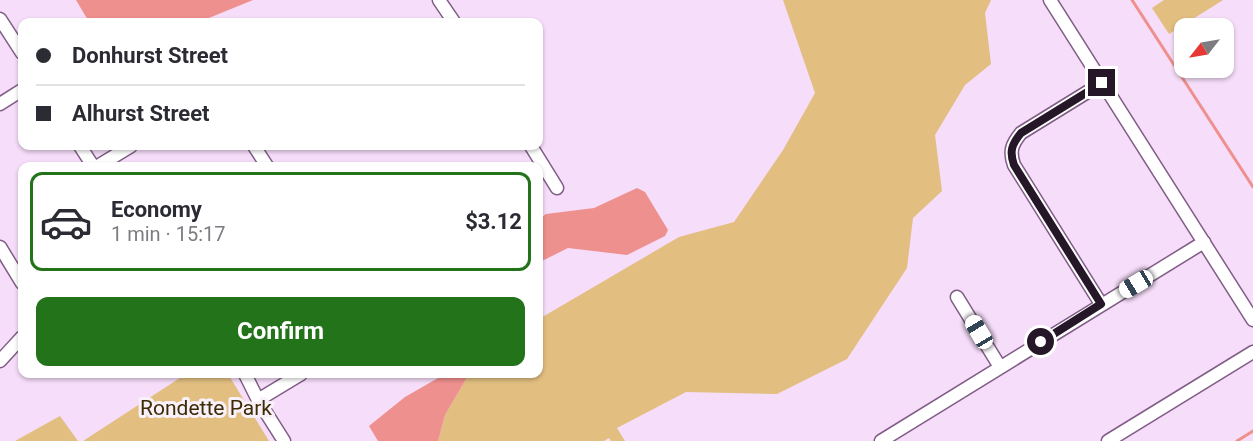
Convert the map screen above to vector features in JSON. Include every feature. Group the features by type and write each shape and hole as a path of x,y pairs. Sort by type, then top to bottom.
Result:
{"street":[{"path":"440,0 451,18"},
{"path":"1050,0 1253,320"},
{"path":"0,19 18,47"},
{"path":"1101,304 1010,155 1013,143 1021,133 1102,83"},
{"path":"0,104 18,93"},
{"path":"105,162 124,150"},
{"path":"543,165 557,188"},
{"path":"882,441 1204,242"},
{"path":"0,247 18,276"},
{"path":"957,297 1000,367"},
{"path":"0,361 18,341"},
{"path":"1108,441 1253,352"},
{"path":"247,378 284,441"},
{"path":"258,400 294,378"}],"green space":[{"path":"783,0 991,0 985,13 991,64 965,85 935,135 942,191 913,218 907,268 847,359 777,394 686,392 617,428 625,441 611,441 609,438 604,441 438,441 445,415 467,378 543,378 543,317 679,237 734,222 783,150 815,93"},
{"path":"1164,0 1223,0 1194,18 1174,18 1174,31 1169,34 1152,8"},
{"name":"Rondette Park","path":"180,378 230,378 269,441 83,441"},
{"path":"60,416 78,441 15,441"}],"shaded area":[{"path":"76,0 253,0 209,18 87,18"},
{"path":"637,188 645,192 668,230 665,236 627,255 568,248 543,260 543,216 594,208"},
{"path":"438,378 467,378 445,415 438,441 378,441 369,426 405,397"}],"waterway":[{"path":"1132,0 1253,187"},
{"path":"1237,441 1253,431"}],"route":[{"path":"1041,342 1101,304 1010,155 1013,143 1021,133 1102,83"}]}
